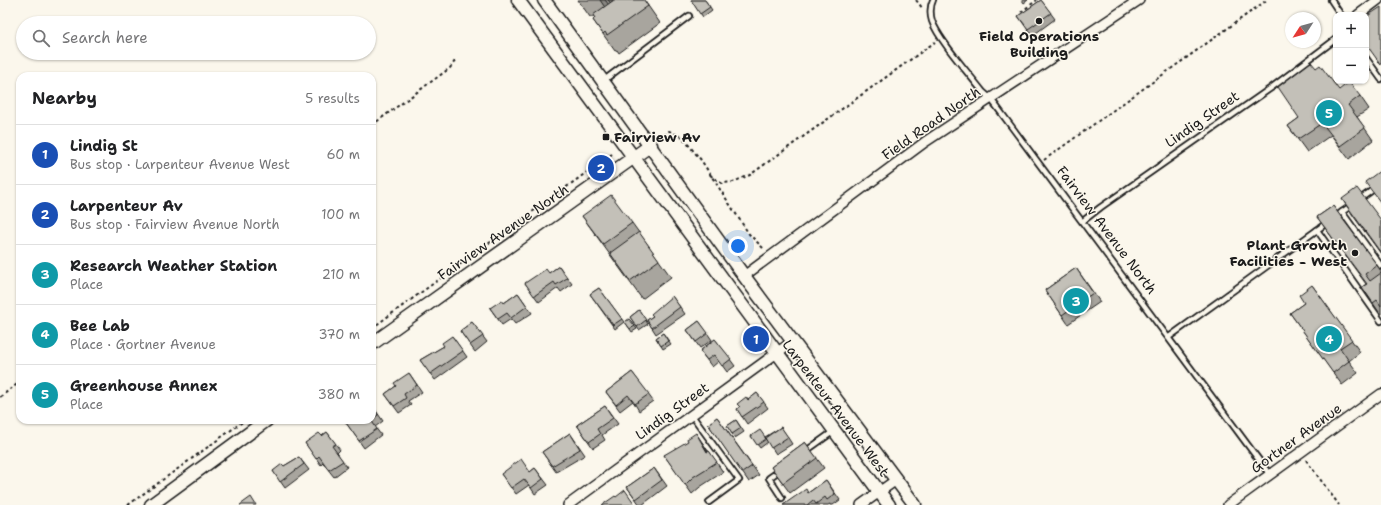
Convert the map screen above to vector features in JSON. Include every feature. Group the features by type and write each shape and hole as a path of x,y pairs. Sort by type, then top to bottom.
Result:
{"main road":[{"name":"Larpenteur Avenue West","path":"518,0 889,505"},
{"name":"Larpenteur Avenue West","path":"544,0 651,145 744,276 914,505"},
{"name":"Fairview Avenue North","path":"376,341 554,212 651,145"},
{"path":"150,505 261,424"}],"street":[{"name":"Field Road North","path":"744,276 925,142 1139,0"},
{"path":"1362,12 1378,0"},
{"name":"Lindig Street","path":"568,505 793,341"},
{"name":"Gortner Avenue","path":"1228,505 1381,394"},
{"path":"861,505 896,480"}],"lane":[{"name":"Fairview Avenue North","path":"933,0 930,12 932,22 942,37 983,92 991,98 1270,475"},
{"path":"1331,0 1339,12"},
{"path":"603,80 688,16"},
{"name":"Lindig Street","path":"1083,221 1271,88 1333,41"},
{"path":"1369,62 1381,78"},
{"path":"1169,338 1381,184"},
{"path":"1342,212 1381,266"},
{"path":"1317,230 1381,321"},
{"path":"692,414 739,480 709,502"},
{"path":"799,457 834,431"},
{"path":"782,498 769,478 787,465"}],"path":[{"path":"1021,12 1037,0"},
{"path":"1039,164 1267,0"},
{"path":"710,175 721,183 733,182 750,175 942,37"},
{"path":"376,122 450,68 455,62"},
{"path":"651,145 669,132 682,137 710,175 749,234 770,256"},
{"path":"376,325 612,154"},
{"path":"0,397 16,385"},
{"path":"128,505 239,424"},
{"path":"1300,453 1339,505"}],"building":[{"path":"614,0 644,0 648,6 607,35 605,32 603,34 593,20 595,18 593,15"},
{"path":"691,0 705,0 710,7 700,14"},
{"path":"1041,0 1051,13 1028,29 1018,16"},
{"path":"1381,7 1381,65 1369,48 1369,15"},
{"path":"1311,62 1316,68 1320,65 1339,90 1346,84 1351,84 1360,96 1348,105 1365,128 1340,146 1322,123 1298,139 1288,126 1299,118 1278,87"},
{"path":"1381,170 1381,203 1365,182"},
{"path":"1357,188 1381,220 1381,253 1342,199"},
{"path":"611,195 632,223 603,244 582,216"},
{"name":"Plant Growth Facilities - West","path":"1333,206 1377,265 1365,274 1370,281 1381,273 1381,306 1377,300 1373,303 1362,287 1367,284 1317,217"},
{"path":"639,232 659,260 630,281 610,253"},
{"path":"559,266 567,278 556,285 554,282 534,296 525,283 546,269 549,273"},
{"path":"1076,268 1093,293 1062,315 1045,290"},
{"path":"1312,285 1352,340 1340,348 1349,361 1333,373 1290,313 1304,303 1299,295"},
{"path":"599,288 622,319 613,325 590,294"},
{"path":"518,293 527,306 511,318 507,313 498,319 490,308 502,300 504,303"},
{"path":"672,296 680,307 652,328 647,320 653,316 651,314"},
{"path":"639,310 646,320 637,327 630,317"},
{"path":"629,319 635,326 630,329 625,322"},
{"path":"699,321 708,333 696,342 687,330"},
{"path":"472,322 483,336 470,345 460,331"},
{"path":"663,333 668,341 661,346 656,338"},
{"path":"452,336 463,351 430,374 420,360 444,346 442,343"},
{"path":"715,339 731,359 722,366 714,355 707,360 700,351"},
{"path":"632,372 649,394 635,404 628,395 616,405 606,392"},
{"path":"409,373 417,385 404,394 406,398 394,406 385,394 396,386 394,383"},
{"path":"757,393 764,402 742,417 737,409 740,407 737,404 746,397 748,400"},
{"path":"605,406 613,418 597,429 600,434 589,442 577,425"},
{"path":"717,417 752,466 742,473 708,424"},
{"path":"736,420 741,428 732,434 727,426"},
{"path":"347,424 374,424 377,429 359,441"},
{"path":"781,427 788,437 771,448 765,438"},
{"path":"760,430 766,439 757,445 751,436"},
{"path":"327,432 336,444 332,446 343,461 329,470 319,456 316,459 305,443 319,433 322,436"},
{"path":"570,433 580,449 552,466 542,452"},
{"path":"696,433 707,452 709,451 717,462 693,477 685,485 664,455 688,441 687,439"},
{"path":"805,442 817,458 783,483 771,467"},
{"path":"299,457 304,464 280,482 273,471 282,464 284,466"},
{"path":"521,459 530,472 535,468 543,479 531,488 524,479 511,488 501,474"},
{"path":"654,468 662,480 636,499 627,487"},
{"path":"826,480 835,494 827,500 825,497 816,504 813,500 807,505 783,505 806,489 808,493"},
{"path":"625,490 634,503 631,505 602,505 615,496 616,497"},
{"path":"251,497 256,505 240,505"}],"place":[{"name":"Field Operations Building","path":"1039,21"},
{"name":"Greenhouse Annex","path":"1329,113"},
{"name":"Fairview Av","path":"606,137"},
{"name":"Larpenteur Av","path":"601,168"},
{"name":"Plant Growth Facilities - West","path":"1355,253"},
{"name":"Research Weather Station","path":"1076,301"},
{"name":"Lindig St","path":"756,339"},
{"name":"Bee Lab","path":"1329,339"}]}
